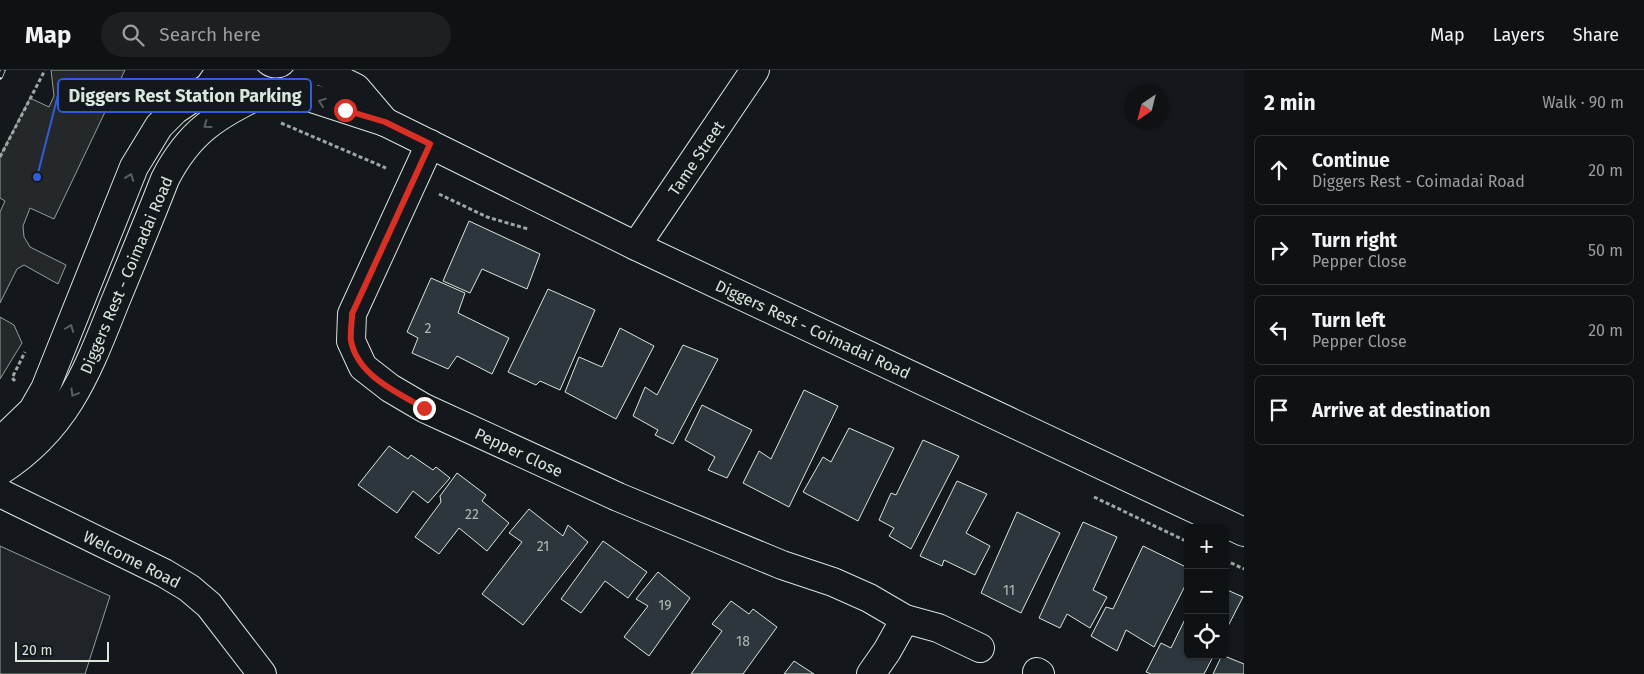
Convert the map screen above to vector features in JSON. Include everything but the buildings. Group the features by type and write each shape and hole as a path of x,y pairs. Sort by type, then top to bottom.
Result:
{"street":[{"name":"Diggers Rest - Coimadai Road","path":"0,442 19,426 33,410 45,389 134,167 146,144 159,126 175,110 209,87 222,70"},
{"path":"240,70 253,86 277,92 299,85 310,70"},
{"name":"Diggers Rest - Coimadai Road","path":"319,70 356,88 385,122"},
{"name":"Tame Street","path":"636,246 755,70"},
{"name":"Diggers Rest - Coimadai Road","path":"0,471 40,441 55,424 86,373 165,178 176,157 204,126 277,92 385,122 636,246 1244,532"},
{"name":"Pepper Close","path":"430,144 352,314 351,341 363,367 390,388 424,408 618,497 782,565 842,586 905,619 938,628 980,648"},
{"name":"Welcome Road","path":"0,493 164,573 189,588 209,605 262,674"},
{"path":"870,674 887,651 905,619"}],"path":[{"path":"0,157 45,70"},
{"path":"1229,562 1244,569"}],"shaded area":[{"path":"51,70 125,70 54,219 30,208 23,226 24,237 30,247 66,265 58,284 24,265 17,269 0,303 0,212 5,201 0,198 0,156 30,98 49,107 54,96"},
{"path":"0,317 14,325 22,343 0,379"},
{"path":"0,546 110,596 85,674 0,674"}],"railway":[{"path":"0,77 3,70"}],"place":[{"name":"Diggers Rest Station Parking","path":"37,177"}],"route":[{"path":"345,110 385,122 430,144 352,314 351,341 363,367 390,388 424,408"}]}
